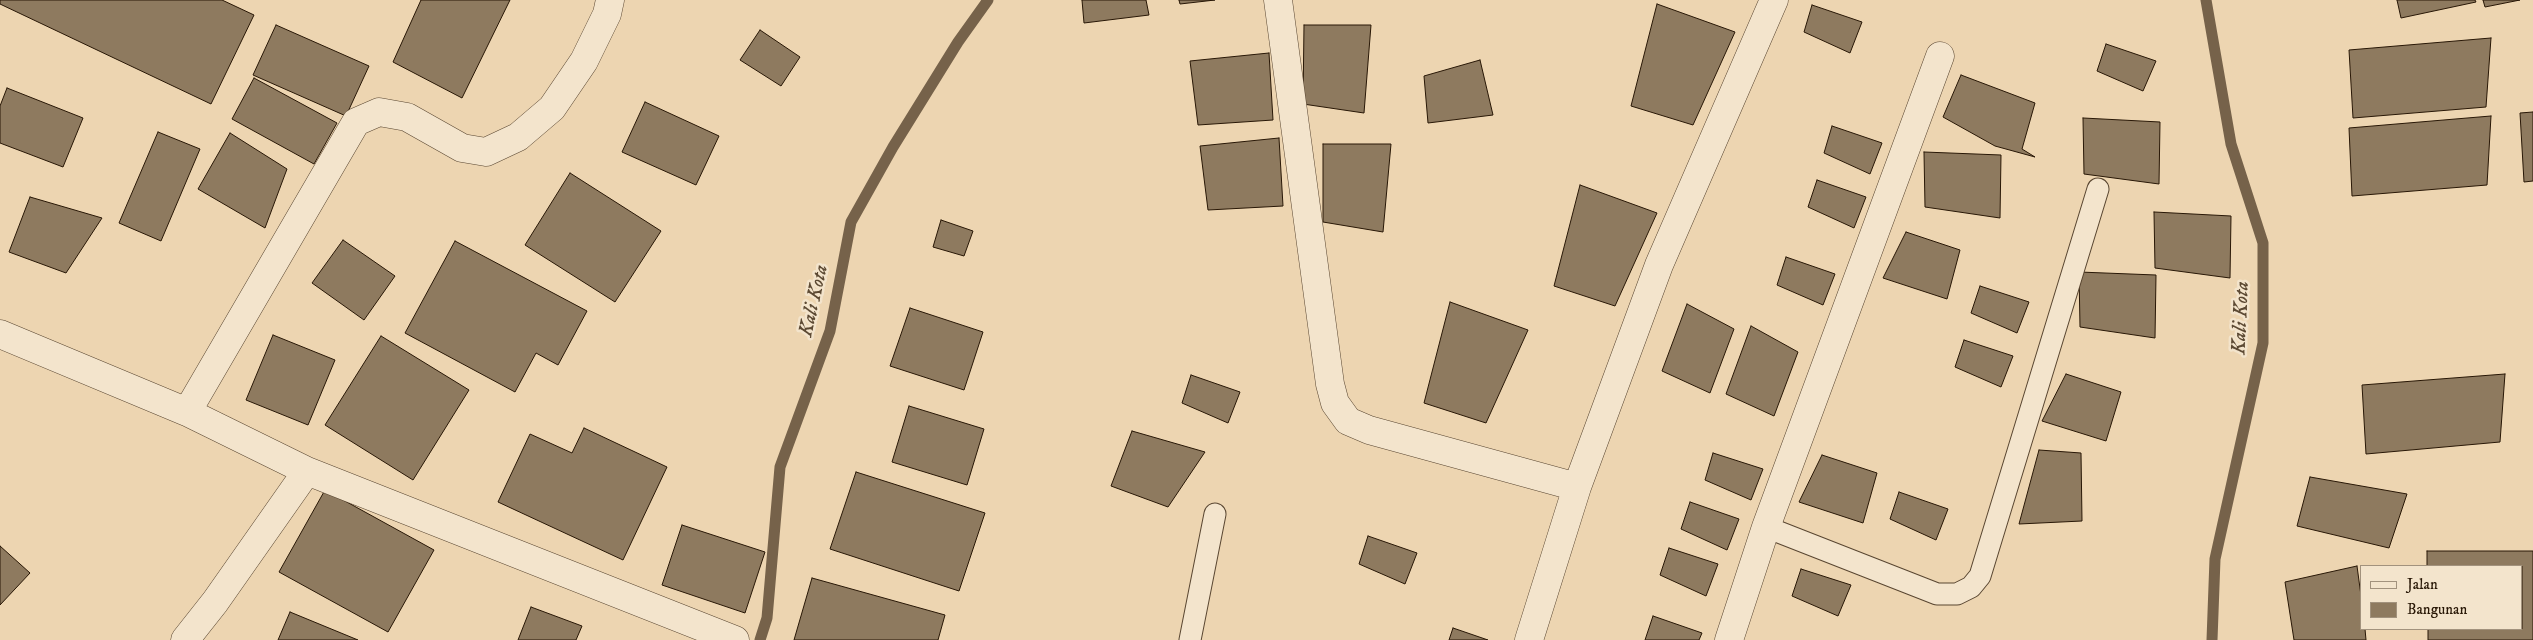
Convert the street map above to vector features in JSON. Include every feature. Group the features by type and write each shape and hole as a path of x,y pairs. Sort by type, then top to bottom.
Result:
{"street":[{"path":"187,412 356,122 379,112 407,117 462,148 486,152 518,137 552,108 584,61 610,0"},
{"path":"1278,0 1330,384 1335,403 1348,421 1369,430 1577,487"},
{"path":"1528,640 1577,487 1659,265 1774,0"},
{"path":"1729,640 1766,527 1940,56"},
{"path":"0,334 187,412 307,471 735,640"},
{"path":"185,640 216,602 307,471"}],"lane":[{"path":"1766,527 1937,594 1957,594 1971,587 1980,576 1983,567 2098,189"},
{"path":"1190,640 1215,514"}],"building":[{"path":"0,0 222,0 254,15 211,104 0,4"},
{"path":"421,0 510,0 462,98 393,62"},
{"path":"1082,0 1146,0 1149,15 1084,23"},
{"path":"1179,0 1215,0 1180,4"},
{"path":"2397,0 2475,0 2476,2 2401,18"},
{"path":"2483,0 2520,0 2485,7"},
{"path":"1657,4 1735,32 1693,125 1631,106"},
{"path":"1812,5 1862,22 1850,53 1804,32"},
{"path":"276,25 369,66 346,116 253,75"},
{"path":"1304,25 1371,25 1364,113 1303,104"},
{"path":"760,30 800,57 781,86 740,60"},
{"path":"2491,38 2486,107 2353,118 2349,50"},
{"path":"2106,44 2156,61 2143,91 2097,71"},
{"path":"1269,53 1273,120 1198,125 1190,61"},
{"path":"1480,60 1493,115 1428,123 1424,76"},
{"path":"1961,75 2035,103 2022,149 2035,157 1995,146 1943,117"},
{"path":"254,78 337,123 314,164 232,119"},
{"path":"7,88 83,118 63,167 0,143 0,106"},
{"path":"645,102 719,136 696,185 622,152"},
{"path":"2533,112 2533,181 2524,182 2520,113"},
{"path":"2491,116 2487,185 2352,196 2349,128"},
{"path":"2083,118 2160,122 2159,184 2084,174"},
{"path":"1832,126 1882,143 1870,174 1824,153"},
{"path":"158,132 200,149 161,241 119,223"},
{"path":"230,133 287,169 265,228 198,189"},
{"path":"1279,138 1283,206 1208,210 1200,146"},
{"path":"1323,144 1391,144 1383,232 1323,222"},
{"path":"1924,152 2001,155 2000,218 1925,207"},
{"path":"570,173 661,231 615,302 525,245"},
{"path":"1817,180 1866,197 1854,228 1808,207"},
{"path":"1580,185 1657,213 1615,306 1554,286"},
{"path":"30,197 102,218 66,273 9,252"},
{"path":"2154,212 2231,216 2230,278 2155,268"},
{"path":"941,220 973,231 964,256 933,247"},
{"path":"1906,232 1960,250 1947,299 1883,278"},
{"path":"343,240 395,276 364,320 312,283"},
{"path":"455,241 587,311 558,365 536,353 515,392 405,333"},
{"path":"1786,257 1835,274 1823,305 1777,285"},
{"path":"2079,272 2156,275 2155,338 2080,327"},
{"path":"1980,286 2029,302 2017,333 1971,313"},
{"path":"1450,302 1528,330 1486,423 1424,403"},
{"path":"1687,304 1734,329 1710,393 1662,371"},
{"path":"910,308 983,332 964,390 890,366"},
{"path":"1751,326 1798,352 1774,416 1726,394"},
{"path":"273,335 335,360 308,425 246,400"},
{"path":"381,336 469,390 413,480 325,425"},
{"path":"1964,340 2013,356 2001,387 1955,367"},
{"path":"2066,374 2121,392 2106,441 2042,421"},
{"path":"2505,374 2500,442 2366,454 2362,385"},
{"path":"1191,375 1240,392 1228,423 1182,403"},
{"path":"909,406 984,429 967,485 892,462"},
{"path":"584,428 667,467 623,560 498,502 530,434 572,453"},
{"path":"1132,431 1205,452 1168,507 1111,486"},
{"path":"2039,450 2081,453 2082,521 2019,524"},
{"path":"1713,453 1763,469 1751,500 1705,480"},
{"path":"1822,455 1877,473 1863,523 1799,502"},
{"path":"856,472 985,513 959,591 830,549"},
{"path":"2310,477 2407,494 2389,548 2297,526"},
{"path":"325,490 434,550 388,632 279,572"},
{"path":"1899,492 1948,509 1936,540 1890,519"},
{"path":"1690,502 1739,519 1727,550 1681,529"},
{"path":"682,525 765,552 745,613 662,585"},
{"path":"1368,536 1417,553 1405,584 1359,564"},
{"path":"0,546 30,573 0,605"},
{"path":"1669,548 1718,564 1706,596 1660,575"},
{"path":"2427,551 2533,551 2533,640 2428,640 2428,630 2523,630 2523,565 2427,565"},
{"path":"2357,566 2360,588 2360,630 2365,630 2366,640 2294,640 2285,582"},
{"path":"1801,569 1851,585 1838,616 1792,596"},
{"path":"812,578 945,615 938,640 794,640"},
{"path":"531,607 582,626 576,640 518,640"},
{"path":"290,612 358,640 278,640"},
{"path":"1653,616 1702,633 1699,640 1645,640"},
{"path":"1453,628 1488,640 1449,640"}],"waterway":[{"name":"Kali Kota","path":"760,640 767,618 780,467 830,331 851,222 893,147 958,42 988,0"},
{"name":"Kali Kota","path":"2206,0 2231,144 2263,243 2263,343 2215,559 2212,640"}]}
